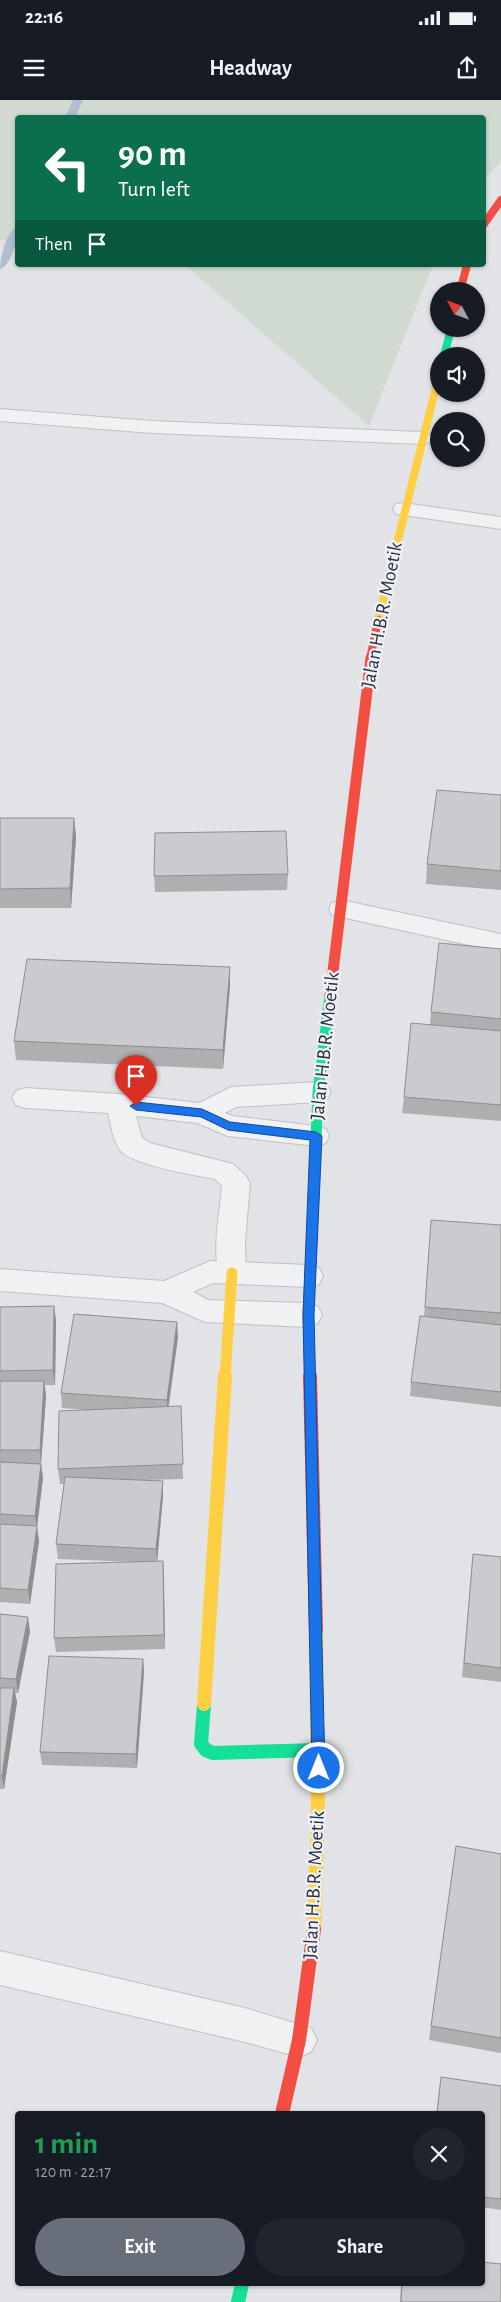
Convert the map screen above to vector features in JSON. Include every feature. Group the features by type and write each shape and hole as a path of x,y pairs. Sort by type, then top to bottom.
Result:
{"street":[{"path":"486,221 501,200"},
{"path":"462,282 466,267"},
{"name":"Jalan H.B.R. Moetik","path":"283,2111 299,2040 313,1947 318,1856 319,1750 308,1315 318,1092 373,638 432,402"},
{"path":"2,415 152,427 423,438"},
{"path":"404,509 501,523"},
{"path":"341,909 501,943"},
{"path":"202,1113 231,1097 318,1092"},
{"path":"25,1098 119,1104 202,1113 228,1126 316,1136"},
{"path":"119,1104 130,1144 142,1152 223,1171 236,1183 231,1242 231,1313 201,1744 206,1750 213,1753 319,1750"},
{"path":"166,1292 210,1272 309,1276"},
{"path":"0,1280 166,1292 205,1311 308,1315"},
{"path":"0,1968 245,2025 299,2040"},
{"path":"238,2302 242,2286"}],"shaded area":[{"path":"0,100 501,100 501,161 486,178 486,115 15,115 15,241 0,240"},
{"path":"187,267 432,267 369,426"}],"building":[{"path":"437,790 501,795 501,871 427,864"},
{"path":"0,818 74,818 70,888 0,889"},
{"path":"286,831 288,874 154,876 155,833"},
{"path":"439,943 501,949 501,1019 431,1012"},
{"path":"27,959 230,967 223,1050 14,1041"},
{"path":"411,1023 501,1031 501,1105 404,1097"},
{"path":"431,1220 501,1225 501,1313 425,1307"},
{"path":"54,1306 53,1370 0,1371 0,1307"},
{"path":"74,1314 177,1322 167,1400 61,1393"},
{"path":"420,1316 501,1325 501,1392 411,1382"},
{"path":"0,1381 44,1381 40,1450 0,1450"},
{"path":"181,1406 183,1464 58,1469 59,1411"},
{"path":"0,1462 41,1464 35,1516 0,1514"},
{"path":"65,1477 163,1481 156,1549 56,1544"},
{"path":"0,1524 37,1526 28,1590 0,1588"},
{"path":"473,1554 501,1557 501,1668 464,1663"},
{"path":"163,1561 164,1635 54,1638 56,1564"},
{"path":"0,1614 28,1617 16,1679 0,1678"},
{"path":"49,1656 143,1659 136,1754 40,1752"},
{"path":"0,1688 14,1688 2,1776 0,1776"},
{"path":"456,1846 501,1854 501,2038 431,2026"},
{"path":"441,2077 501,2086 501,2199 485,2197 485,2111 437,2111"},
{"path":"485,2262 501,2264 501,2302 401,2302 402,2286 485,2286"}],"waterway":[{"path":"71,115 78,100"},
{"path":"0,266 15,235"}],"traffic: fast":[{"path":"446,347 449,338"},
{"path":"312,1234 318,1092 330,996"},
{"path":"204,1704 201,1744 206,1750 213,1753 319,1750"},
{"path":"238,2302 242,2286"}],"traffic: slow":[{"path":"378,620 432,402"},
{"path":"204,1704 232,1273"},
{"path":"314,1929 318,1816 316,1629"}],"traffic: jam":[{"path":"486,221 501,200"},
{"path":"462,282 466,267"},
{"path":"330,996 373,638 378,620"},
{"path":"312,1234 308,1315 316,1629"},
{"path":"283,2111 299,2040 314,1929"}],"route":[{"path":"136,1106 202,1113 228,1126 316,1136 308,1315 319,1768"}]}
